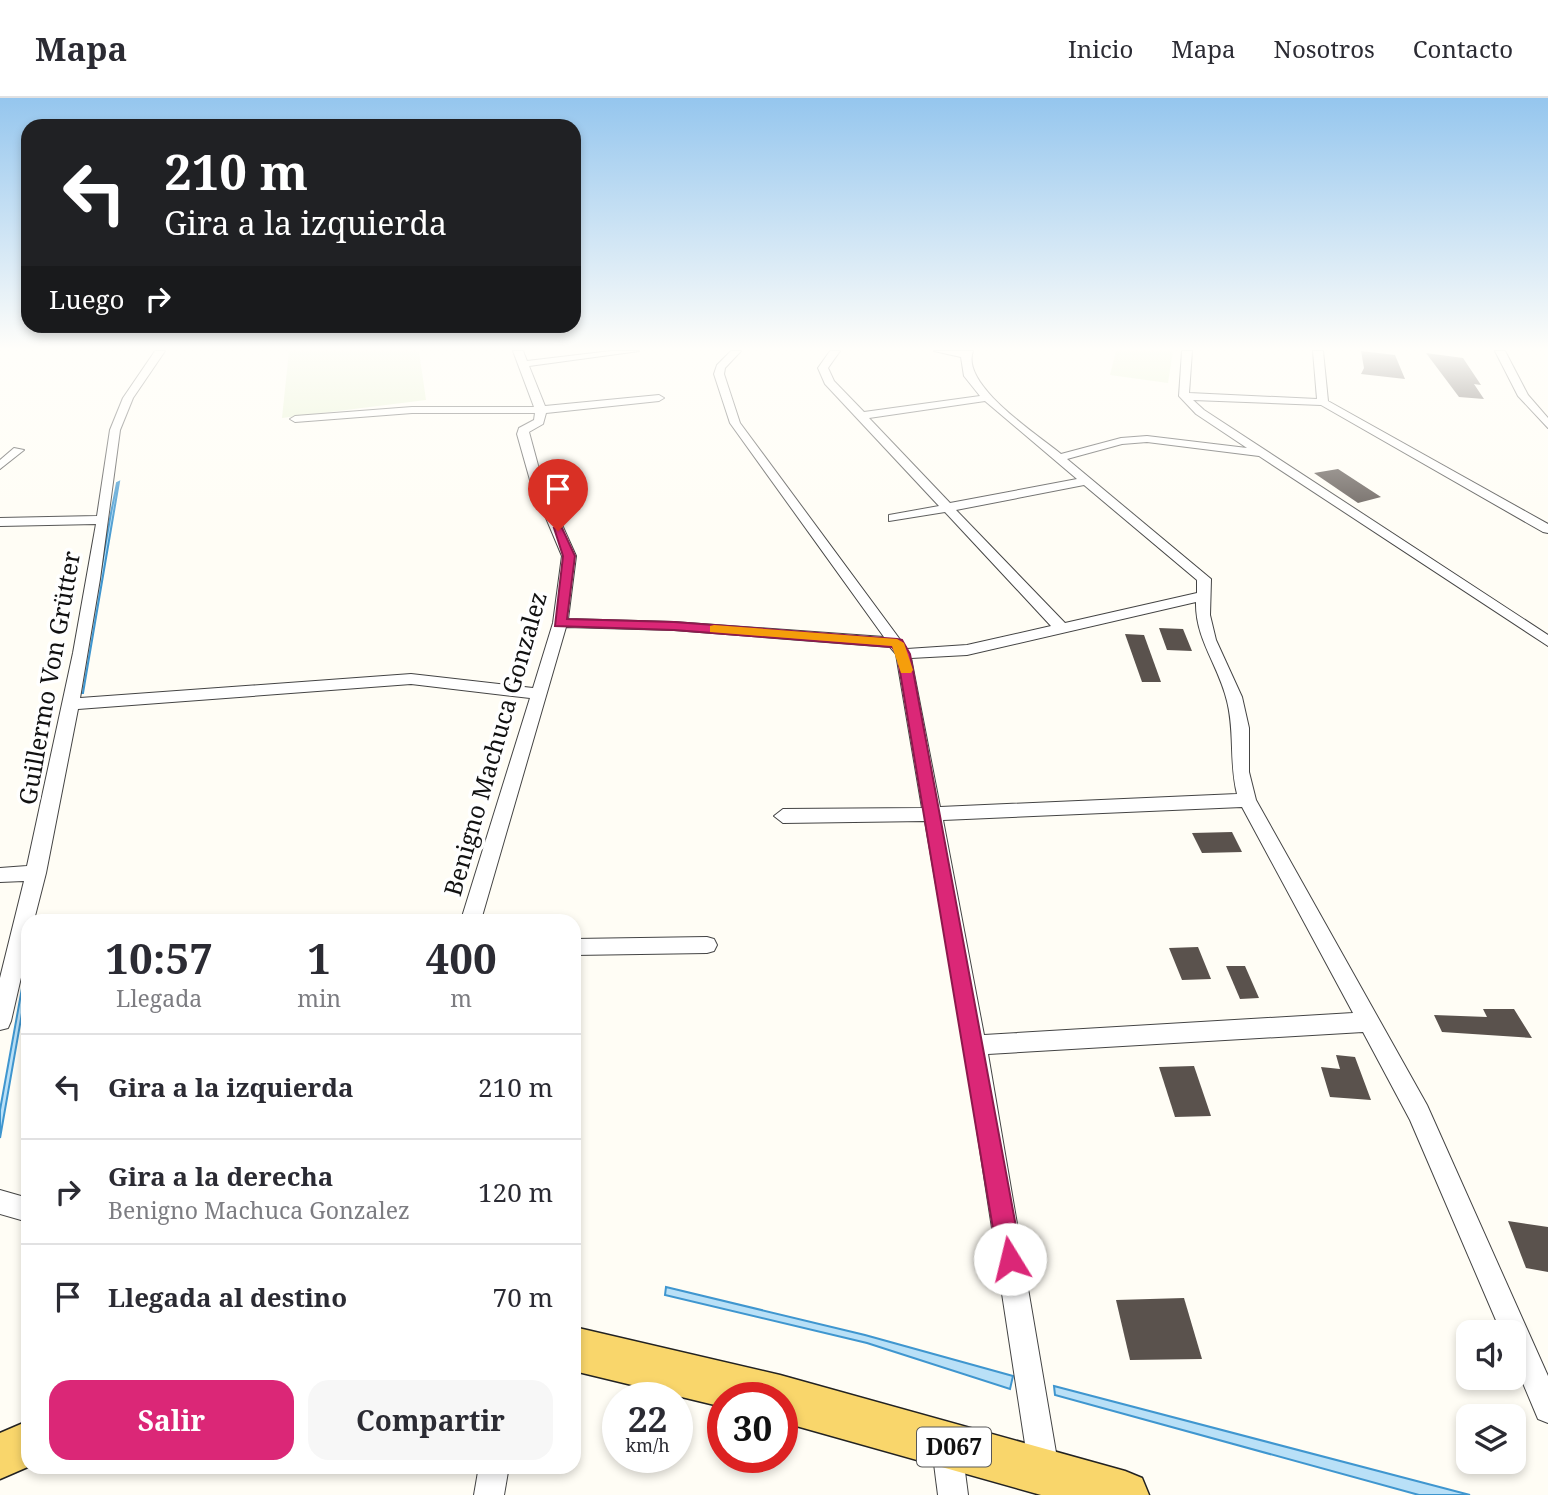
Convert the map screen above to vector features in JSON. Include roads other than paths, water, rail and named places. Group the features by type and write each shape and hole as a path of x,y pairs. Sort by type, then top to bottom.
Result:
{"main road":[{"name":"D067","path":"581,1351 711,1382"},
{"name":"D067","path":"798,1404 1125,1495"},
{"path":"0,1456 21,1447"}],"street":[{"name":"Guillermo Von Grütter","path":"27,914 70,704 120,416"},
{"path":"295,419 331,416"},
{"name":"Benigno Machuca Gonzalez","path":"473,914 560,623 569,556 536,480 522,432 539,422 540,416"},
{"path":"733,416 735,423 900,648 934,814 975,1045 1045,1473"},
{"path":"861,416 1061,628"},
{"path":"1009,416 1205,579 1203,615 1209,640 1234,696 1241,728 1240,772 1247,800 1419,1113 1548,1409"},
{"path":"1206,416 1548,642"},
{"path":"1348,416 1548,529"},
{"path":"1059,458 1121,441 1147,439 1263,453"},
{"path":"0,466 18,450"},
{"path":"893,518 1088,481"},
{"path":"0,522 102,520"},
{"path":"560,623 660,625 900,648 967,650 1203,596"},
{"path":"70,704 411,679 538,694"},
{"path":"783,816 934,814 1247,800"},
{"path":"0,875 37,873"},
{"name":"Guillermo Von Grütter","path":"0,1021 21,937"},
{"path":"581,947 707,945"},
{"path":"975,1045 1369,1022"},
{"path":"0,1202 21,1208"},
{"path":"947,1444 953,1495"},
{"path":"489,1495 493,1474"}],"water":[{"path":"119,482 83,693 79,693 111,513"},
{"path":"21,994 21,1019 0,1138 0,1110"},
{"path":"666,1287 865,1335 1013,1376 1010,1389 867,1343 665,1295"},
{"path":"1054,1386 1470,1495 1419,1495 1055,1395"}]}
